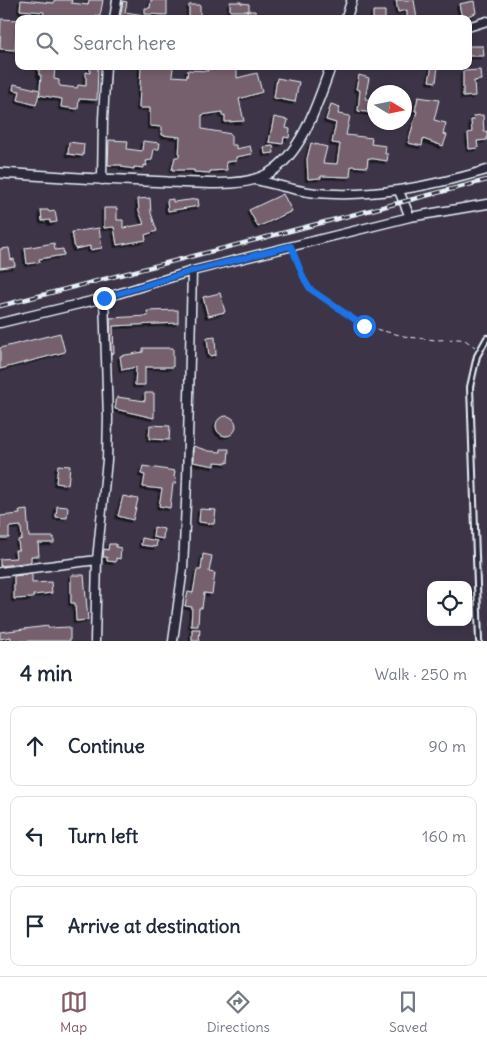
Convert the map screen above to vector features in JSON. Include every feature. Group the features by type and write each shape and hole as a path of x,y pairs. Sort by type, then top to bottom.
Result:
{"street":[{"path":"115,15 117,0"},
{"path":"347,15 352,0"},
{"path":"472,26 487,21"},
{"path":"102,180 106,70"},
{"path":"256,180 270,173 285,160 304,134 329,70"},
{"path":"0,173 102,180 230,183 256,180 314,193 355,195 399,191 452,180 487,170"},
{"path":"399,191 410,217"},
{"path":"0,322 104,298 192,271 410,217 487,204"},
{"path":"173,641 184,558 192,271"},
{"path":"95,641 97,560 107,460 108,418 104,298"},
{"path":"0,572 97,560"}],"lane":[{"path":"479,641 470,386 480,350 487,338"}],"path":[{"path":"291,246 310,289 364,326 408,337 436,340 465,340 480,350"}],"building":[{"path":"21,0 54,3 54,0 72,0 71,3 88,5 89,0 103,0 100,15 44,15 44,12 20,10"},
{"path":"151,0 167,0 167,15 145,14 145,8 150,8"},
{"path":"396,0 414,0 416,15 407,15 407,10 398,12"},
{"path":"123,1 127,2 125,12 144,15 121,15"},
{"path":"474,1 476,13 461,15 459,4"},
{"path":"230,2 249,4 249,11 230,11"},
{"path":"189,5 200,5 200,15 189,15"},
{"path":"247,11 255,11 256,15 248,15"},
{"path":"373,11 385,11 385,15 373,15"},
{"path":"1,19 15,20 15,50 0,49"},
{"path":"472,46 483,46 484,56 472,56"},
{"path":"39,70 55,70 54,79 59,80 60,86 77,88 78,85 86,86 86,72 90,73 90,70 98,70 97,100 79,99 78,109 61,107 62,99 39,95 40,91 36,105 18,100 20,91 13,90 14,84 40,90 41,75 39,75"},
{"path":"141,70 173,70 172,76 187,77 188,70 237,70 237,78 257,73 262,92 239,99 244,121 225,122 225,115 222,116 222,112 202,115 202,129 231,134 231,145 236,145 236,149 250,146 252,154 236,157 236,161 226,162 227,170 210,171 210,173 194,172 194,170 172,170 175,157 179,157 180,137 162,135 162,127 150,126 150,108 139,108"},
{"path":"431,70 438,70 436,82 429,81"},
{"path":"480,70 481,80 474,81 475,96 463,97 463,71"},
{"path":"359,75 369,78 365,99 367,99 367,112 358,111 360,90 356,89"},
{"path":"277,78 299,82 295,102 274,98"},
{"path":"418,97 439,100 434,120 446,123 443,134 447,135 443,146 423,139 422,146 408,143 417,111 415,111"},
{"path":"331,104 340,107 338,114 350,116 346,135 372,138 371,144 386,146 385,154 388,154 387,161 368,158 367,167 351,166 350,177 321,176 321,178 308,179 307,159 311,143 327,147 323,163 337,164 340,144 332,143 336,123 326,120"},
{"path":"483,115 484,132 487,131 487,140 477,141 478,148 469,149 468,133 472,132 471,120 474,120 473,116"},
{"path":"274,117 288,120 286,128 290,129 289,138 284,137 283,144 269,142"},
{"path":"109,140 128,141 127,149 142,151 143,141 160,143 159,149 154,149 152,160 146,161 147,166 144,165 144,168 134,167 134,169 122,167 122,165 108,165"},
{"path":"69,142 84,144 83,156 68,154"},
{"path":"273,146 274,153 265,154 264,147"},
{"path":"283,194 292,211 258,227 249,210"},
{"path":"150,198 151,213 157,231 145,235 146,240 117,245 114,227 104,228 104,208 117,208 117,220 123,220 123,228 144,224 139,211 138,199"},
{"path":"173,199 173,202 198,199 199,206 168,211 167,200"},
{"path":"41,210 55,211 57,222 50,223 50,220 42,221"},
{"path":"99,228 102,248 90,250 90,246 75,249 72,232"},
{"path":"54,243 55,250 63,249 64,255 39,259 40,262 27,264 25,248"},
{"path":"9,248 11,260 14,259 15,266 0,268 0,249"},
{"path":"220,293 225,312 208,316 203,297"},
{"path":"178,310 178,323 113,326 114,353 111,354 110,318 148,316 147,311"},
{"path":"60,333 65,352 0,369 0,348"},
{"path":"215,337 216,355 209,356 207,338"},
{"path":"143,348 173,348 173,367 145,367 145,385 135,385 136,367 122,370 120,356 143,352"},
{"path":"145,393 154,393 154,418 115,409 117,397 145,401"},
{"path":"226,416 233,419 236,426 233,433 226,436 219,433 216,426 219,419"},
{"path":"150,425 170,426 169,440 149,439"},
{"path":"193,446 209,451 221,452 221,449 229,449 228,463 215,462 215,466 193,462"},
{"path":"58,465 70,466 68,485 56,483"},
{"path":"143,466 175,471 174,477 176,478 175,484 173,484 170,508 159,506 162,489 143,487 145,475 141,474"},
{"path":"123,496 138,499 133,520 118,516"},
{"path":"57,506 68,507 67,518 56,517"},
{"path":"200,509 216,510 214,524 199,522"},
{"path":"27,510 29,537 54,537 54,543 38,543 39,556 31,556 31,562 0,566 0,559 16,558 15,550 19,550 18,540 22,539 21,526 9,527 9,538 0,538 0,516 20,514 19,511"},
{"path":"154,527 164,529 163,539 153,537"},
{"path":"142,538 157,541 156,547 141,545"},
{"path":"109,544 116,544 116,547 121,548 120,559 116,558 116,562 107,561 107,557 103,557 104,549 108,550"},
{"path":"203,554 212,556 209,572 215,573 212,594 204,593 202,608 199,608 198,626 191,626 192,607 185,606 188,592 193,593 197,570 201,570"},
{"path":"32,574 32,583 51,582 52,593 33,595 33,598 14,599 14,576"},
{"path":"71,575 84,575 88,620 76,621 75,603 71,603"},
{"path":"48,626 48,628 70,627 70,641 11,641 11,637 0,639 0,632"},
{"path":"192,629 200,629 199,641 192,641"}],"railway":[{"path":"0,306 487,180"}],"route":[{"path":"104,298 192,271 291,246 310,289 351,319 364,326"}]}
